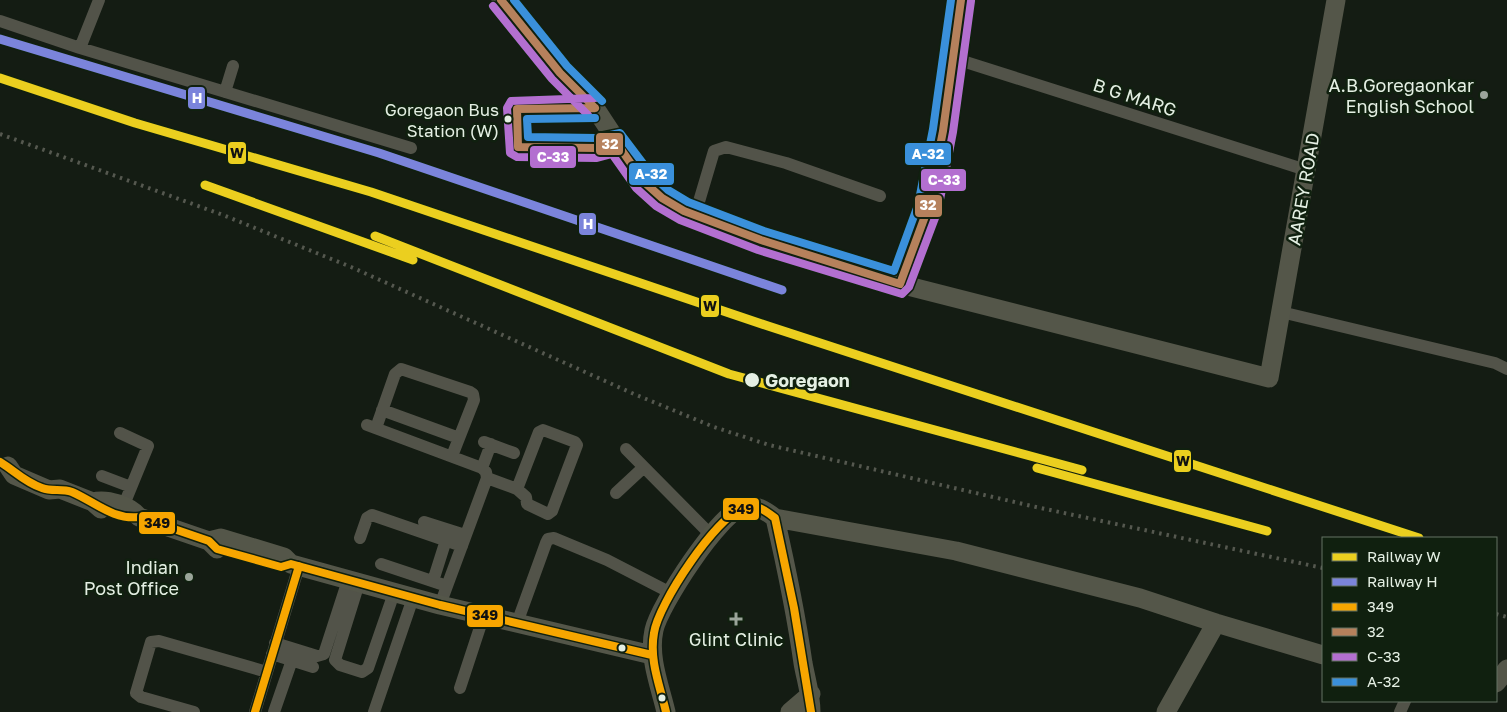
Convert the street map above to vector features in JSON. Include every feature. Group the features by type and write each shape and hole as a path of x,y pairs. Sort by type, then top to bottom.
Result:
{"street":[{"path":"80,48 99,0"},
{"path":"501,0 560,74 595,108 642,181 662,198 695,215 761,240 861,270 900,284 928,208 943,131 961,0"},
{"name":"AAREY ROAD","path":"900,284 1269,378 1336,0"},
{"path":"0,21 80,48 411,148"},
{"name":"B G MARG","path":"953,58 1306,170"},
{"path":"225,92 233,66"},
{"path":"695,215 714,151 726,147 786,163 880,196"},
{"path":"1281,312 1495,363 1507,369"},
{"path":"452,456 474,400 473,394 401,369 395,374 382,410 372,426 452,456 517,489 526,497 526,504 548,514 551,513 576,443 541,430 517,489"},
{"path":"382,410 459,438"},
{"path":"4,464 14,475 49,490 60,489 130,520 131,487 148,446 120,433"},
{"path":"440,605 463,541 484,473 488,443 514,453"},
{"path":"626,449 712,536"},
{"path":"616,493 644,467"},
{"path":"102,476 131,487"},
{"path":"666,712 652,655 654,628 670,593 684,570 732,513 743,506 759,508 775,518 956,551 1140,598 1322,655"},
{"path":"131,512 209,540 217,549 281,567 295,565 440,605 652,655"},
{"path":"360,538 367,518 372,515 446,540 463,541"},
{"path":"775,518 798,618 811,703 790,712"},
{"path":"424,522 463,541"},
{"path":"517,623 548,539 554,538 608,560 670,593"},
{"path":"433,581 446,540"},
{"path":"381,564 447,586"},
{"path":"255,712 274,648 295,565"},
{"path":"353,581 335,660 340,665 362,672 368,668 394,592"},
{"path":"274,648 317,656 324,654 353,581"},
{"path":"374,712 413,598"},
{"path":"460,688 484,615"},
{"path":"1166,712 1216,623"},
{"path":"194,712 141,697 136,693 151,642 159,641 267,672"},
{"path":"274,648 292,660 313,667"},
{"path":"274,712 292,660"},
{"path":"1497,682 1507,669"}],"railway":[{"path":"0,134 223,215 351,267 634,394 714,427 769,445 1036,507 1322,568"},
{"path":"1497,614 1507,617"}],"rail line":[{"name":"H","path":"0,39 379,153 782,290"},
{"name":"W","path":"0,78 135,123 371,192 768,326 1416,537"},
{"name":"W","path":"205,185 413,260"},
{"name":"W","path":"375,236 729,374 1082,470"},
{"name":"W","path":"1037,468 1267,531"}],"transit line":[{"name":"32","path":"501,0 560,73 595,108"},
{"name":"A-32","path":"514,0 567,66 602,101"},
{"name":"A-32","path":"595,118 527,119 528,137 596,138 620,133 651,174 668,190 688,202 764,231 894,271 918,205 933,129 951,0"},
{"name":"32","path":"595,108 517,109 518,147 597,148 616,142 643,181 662,198 684,211 761,240 900,284 928,208 943,131 961,0"},
{"name":"C-33","path":"595,98 511,101 507,108 510,153 517,157 597,158 612,154 636,188 656,206 680,220 758,250 902,294 909,287 938,210 953,132 971,1"},
{"name":"C-33","path":"493,6 552,79 588,115"},
{"name":"349","path":"0,462 36,486 72,492 112,513 121,516 139,517 209,541 217,549 281,567 291,564 440,605 652,655"},
{"name":"349","path":"666,712 653,653 654,633 658,620 677,583 704,544 732,514 748,506 760,508 775,518 794,608 811,712"},
{"name":"349","path":"255,712 299,566"}],"place":[{"name":"A.B.Goregaonkar English School","path":"1484,95"},
{"name":"Goregaon Bus Station (W)","path":"508,119"},
{"name":"Goregaon","path":"752,380"},
{"name":"Indian Post Office","path":"189,577"},
{"name":"Glint Clinic","path":"736,619"}]}
